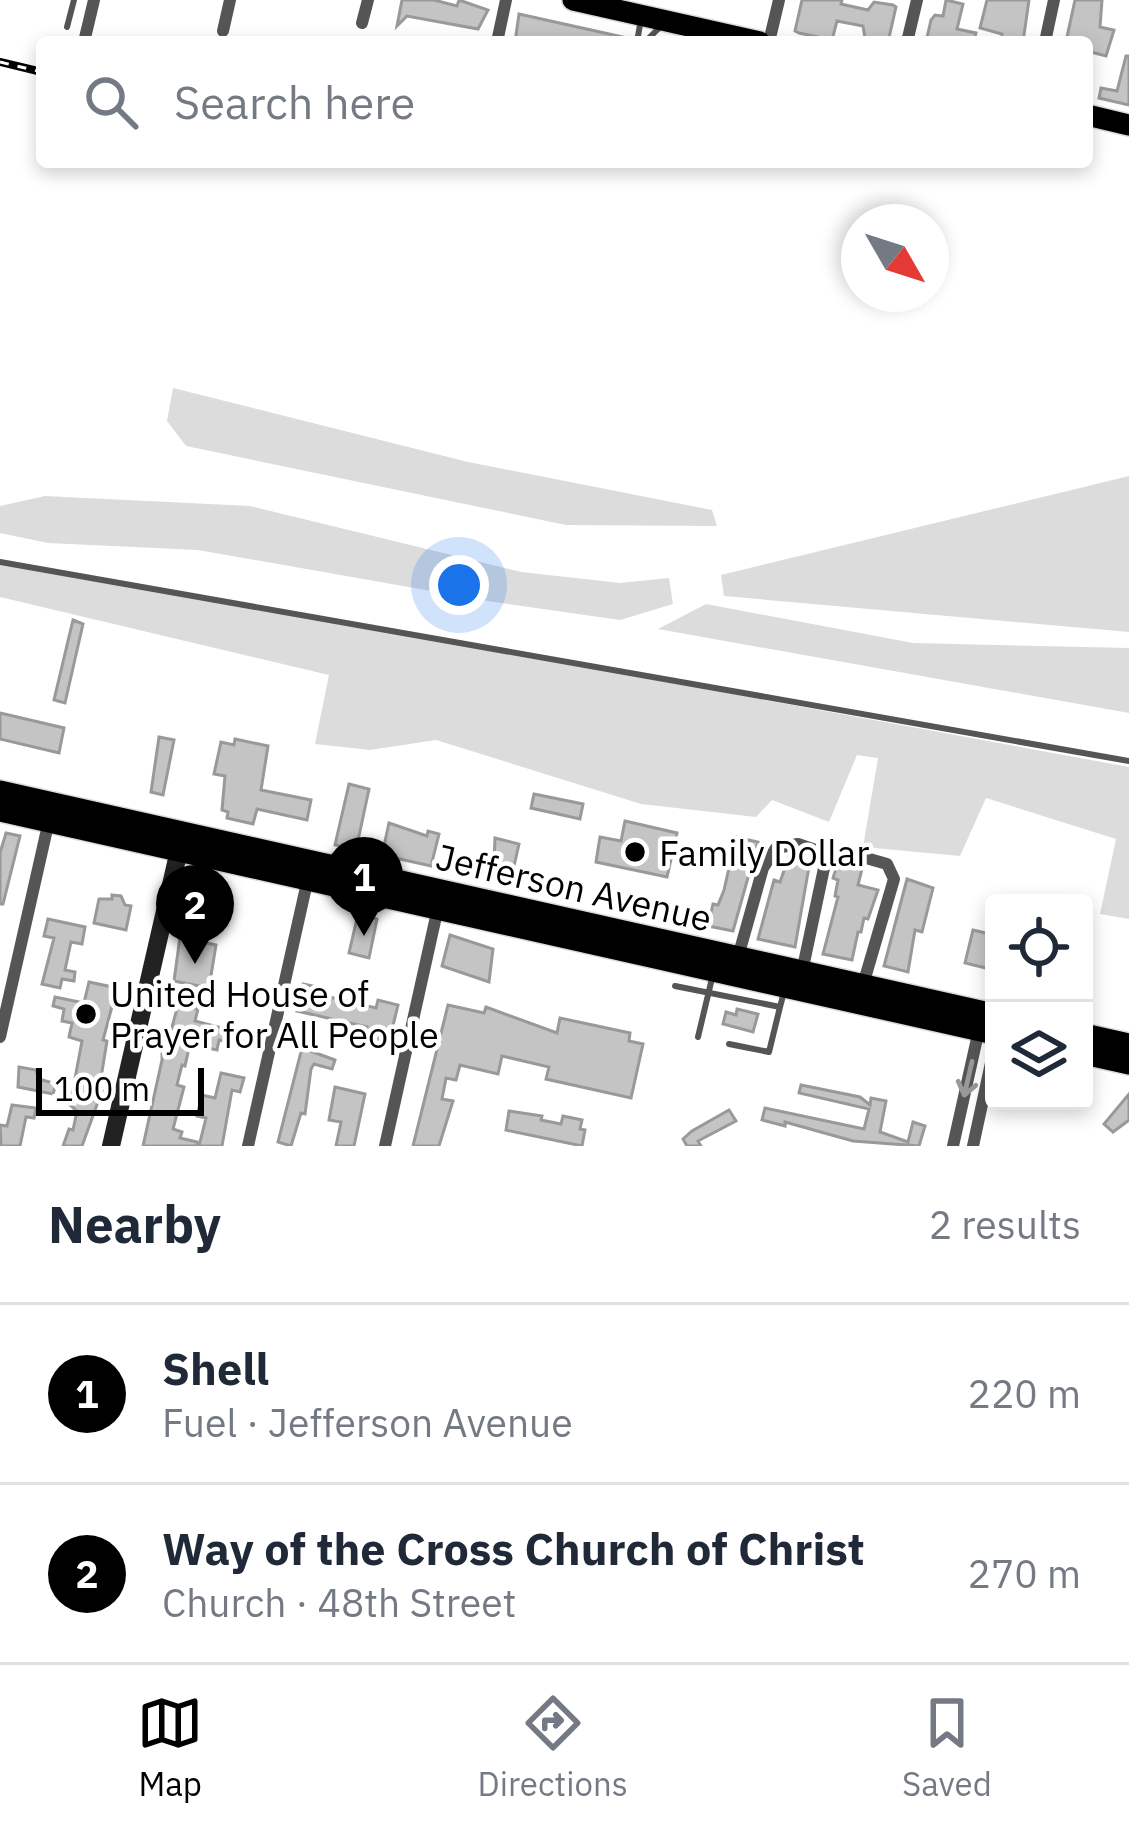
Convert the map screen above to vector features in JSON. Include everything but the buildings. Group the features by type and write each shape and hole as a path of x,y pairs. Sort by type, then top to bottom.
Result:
{"main road":[{"path":"573,0 643,8 667,21 733,36"},
{"path":"1093,117 1129,125"},
{"name":"Jefferson Avenue","path":"0,791 51,813 659,949 738,957 791,989 863,985 985,1022"},
{"name":"Jefferson Avenue","path":"0,812 51,813"},
{"name":"Jefferson Avenue","path":"659,949 711,982 791,989 985,1023"},
{"path":"1093,1036 1129,1044"},
{"path":"1093,1056 1129,1064"}],"street":[{"path":"85,36 94,0"},
{"path":"223,31 230,0"},
{"path":"362,23 368,0"},
{"path":"498,36 506,0"},
{"path":"771,36 779,0"},
{"path":"908,36 916,0"},
{"path":"1046,36 1054,0"},
{"path":"0,1037 51,813"},
{"path":"111,1146 180,842"},
{"path":"738,957 763,868 776,848 798,844 827,854 860,856 887,864 894,872 863,985"},
{"path":"791,989 827,854"},
{"path":"248,1146 310,871"},
{"path":"385,1146 440,900"},
{"path":"952,1146 985,1030"},
{"path":"973,1146 985,1091"}],"lane":[{"path":"67,27 74,0"},
{"path":"648,36 667,21"},
{"path":"0,562 1129,761"},
{"path":"675,986 711,982 698,1037"},
{"path":"729,1044 769,1052 791,989"}],"shaded area":[{"path":"173,388 468,462 712,510 717,526 566,525 186,446 167,421"},
{"path":"1129,476 1129,632 724,596 721,575"},
{"path":"45,496 250,506 521,572 620,583 669,578 673,604 620,620 198,550 48,543 0,533 0,506"},
{"path":"0,559 1129,767 1129,919 1100,914 1116,839 986,798 960,856 863,847 878,758 857,755 829,822 772,800 756,817 641,804 436,740 370,750 315,744 329,675 0,597"},
{"path":"706,604 913,643 1129,648 1129,713 658,629"}],"railway":[{"path":"0,62 36,71"}],"place":[{"name":"Family Dollar","path":"635,852"},
{"name":"Shell","path":"364,936"},
{"name":"Way of the Cross Church of Christ","path":"195,964"},
{"name":"United House of Prayer for All People","path":"86,1014"}]}
